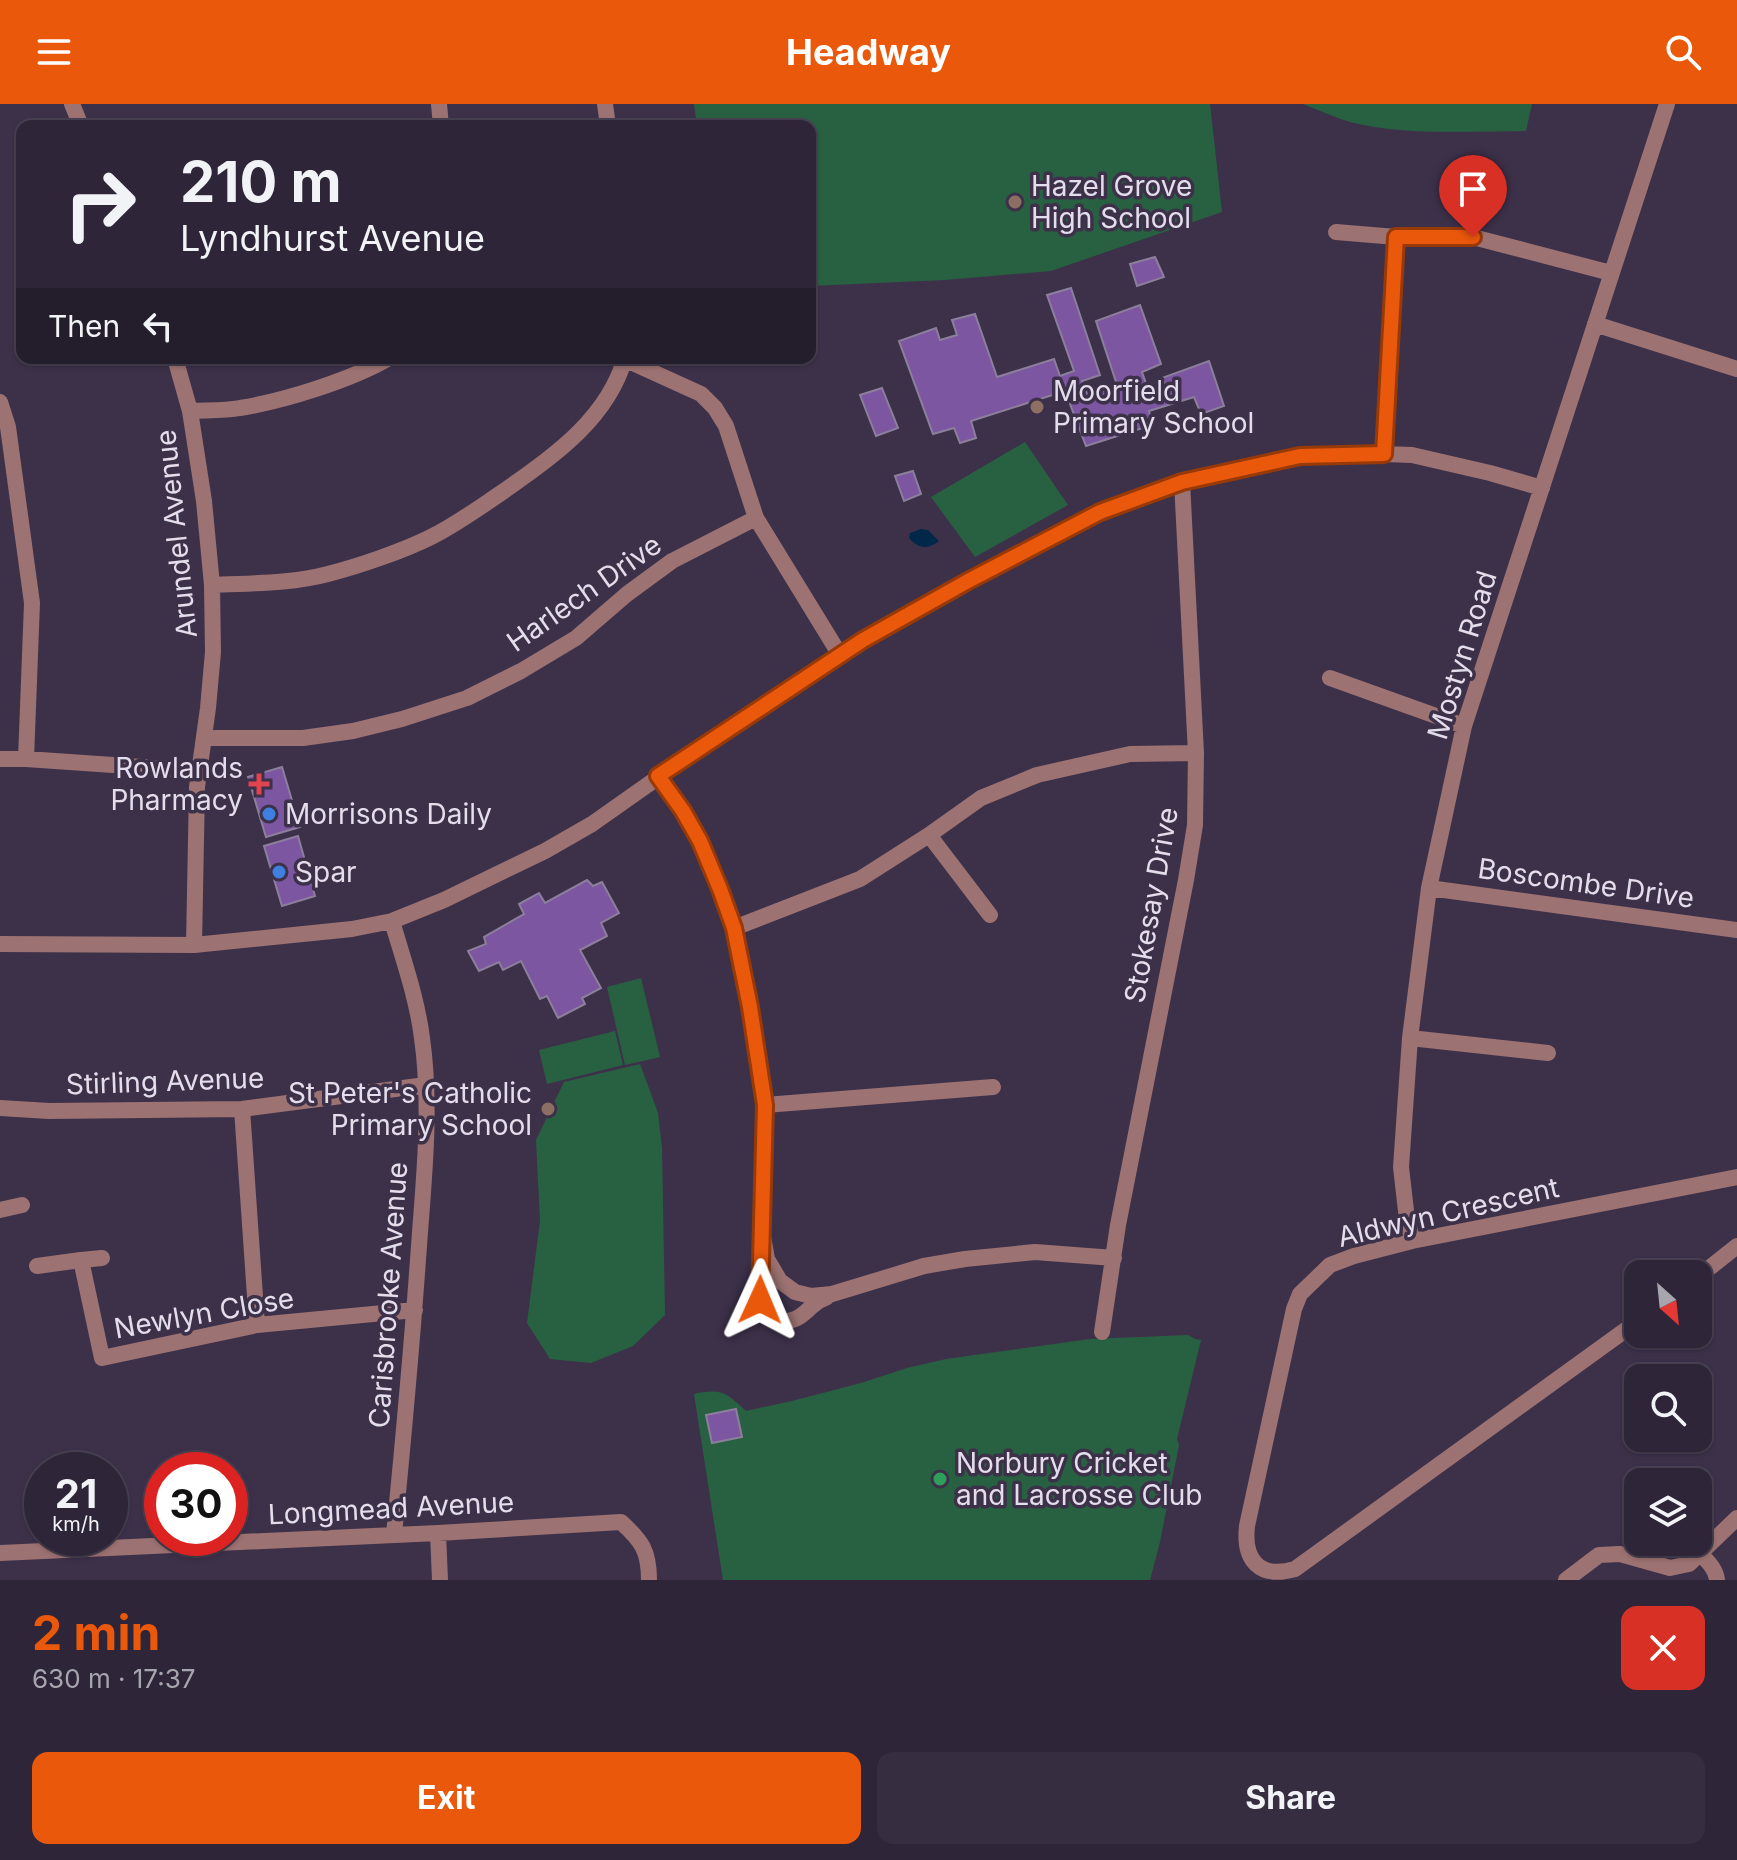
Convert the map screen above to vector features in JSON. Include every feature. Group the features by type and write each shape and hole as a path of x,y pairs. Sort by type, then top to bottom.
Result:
{"street":[{"name":"Mostyn Road","path":"1412,1241 1401,1167 1410,1038 1429,888 1464,726 1667,104"},
{"path":"1336,232 1396,237 1473,237 1611,273"},
{"path":"1384,454 1396,237"},
{"path":"1595,324 1737,369"},
{"name":"Arundel Avenue","path":"177,364 190,411 204,501 212,585 213,652 197,787 194,945"},
{"path":"190,411 238,409 284,398 379,364"},
{"path":"212,585 283,582 328,574 432,537 471,514 559,452 614,388 622,364"},
{"path":"637,364 701,394 715,408 726,426 756,518 840,655"},
{"path":"0,402 8,427 32,603 26,759"},
{"path":"0,944 194,945 352,929 392,921 444,900 545,851 592,824 658,776 863,640 968,581 1100,512 1182,482 1300,456 1384,454 1412,455 1542,488"},
{"name":"Stokesay Drive","path":"1102,1332 1118,1225 1195,825 1196,753 1182,482"},
{"name":"Harlech Drive","path":"204,738 303,738 353,731 467,698 576,638 627,594 672,561 756,518"},
{"path":"1330,678 1464,726"},
{"path":"734,928 860,879 981,798 1037,775 1130,754 1196,753"},
{"path":"0,759 200,771"},
{"path":"658,776 700,841 734,928 765,1105 760,1300 772,1319 784,1322 798,1319 815,1303 832,1294 924,1266 1035,1252 1114,1258"},
{"path":"929,835 990,915"},
{"name":"Boscombe Drive","path":"1429,888 1737,930"},
{"name":"Carisbrooke Avenue","path":"392,921 422,1037 426,1085 426,1158 394,1534"},
{"path":"1410,1038 1548,1053"},
{"name":"Stirling Avenue","path":"0,1108 49,1111 242,1109 426,1085"},
{"path":"765,1105 993,1087"},
{"path":"242,1109 257,1325"},
{"name":"Aldwyn Crescent","path":"1624,1331 1295,1569 1269,1572 1251,1559 1245,1543 1247,1526 1294,1309 1300,1294 1330,1265 1412,1241 1737,1177"},
{"path":"0,1210 22,1205"},
{"path":"762,1231 767,1259 780,1281 795,1292 811,1296 832,1294"},
{"path":"1712,1266 1737,1246"},
{"path":"37,1266 102,1258"},
{"name":"Newlyn Close","path":"81,1260 102,1358 257,1325 415,1310"},
{"path":"1712,1543 1737,1518"},
{"name":"Longmead Avenue","path":"0,1553 621,1522 640,1539 649,1567 649,1580"},
{"path":"438,1533 440,1580"},
{"path":"1566,1580 1599,1555 1624,1555"},
{"path":"1627,1556 1670,1568 1689,1564 1699,1556"},
{"path":"1703,1556 1717,1574 1717,1580"}],"green space":[{"name":"Hazel Grove High School","path":"694,104 1210,104 1222,212 1051,271 816,286 816,120 696,120"},
{"path":"1303,104 1532,104 1526,131 1460,132 1371,126 1344,120"},
{"path":"1025,442 1068,505 975,557 931,497"},
{"path":"641,978 660,1057 625,1065 607,987"},
{"path":"615,1031 623,1065 547,1084 539,1050"},
{"path":"640,1064 658,1113 662,1148 665,1315 633,1346 591,1363 550,1359 527,1323 540,1221 536,1140 564,1082"},
{"name":"Norbury Cricket and Lacrosse Club","path":"1188,1335 1201,1340 1177,1439 1179,1445 1150,1580 723,1580 694,1394 718,1392 746,1411 946,1359 1090,1339"}],"water":[{"path":"928,530 939,541 927,547 916,544 909,538 910,533"}],"building":[{"path":"1155,257 1164,277 1137,286 1130,264"},
{"path":"1071,288 1100,375 1082,381 1088,395 1117,385 1096,321 1140,305 1161,364 1142,372 1152,400 1170,395 1162,378 1209,361 1224,406 1201,414 1194,397 1149,411 1152,425 1086,446 1065,391 971,421 976,438 960,443 954,428 933,434 899,341 936,328 940,340 957,335 952,320 975,314 997,377 1054,359 1060,376 1074,371 1047,295"},
{"path":"882,388 898,428 876,436 860,395"},
{"path":"913,471 921,494 904,501 895,476"},
{"path":"282,767 300,827 266,837 248,777"},
{"path":"298,836 315,896 282,906 264,846"},
{"path":"587,880 593,886 602,882 619,913 601,923 607,936 580,950 601,988 582,998 585,1004 558,1018 547,996 540,999 521,961 503,970 499,962 479,971 468,951 486,944 484,937 524,914 519,904 539,893 545,903"},
{"path":"736,1409 742,1437 712,1443 706,1415"}],"place":[{"name":"Hazel Grove High School","path":"1015,202"},
{"name":"Moorfield Primary School","path":"1037,407"},
{"name":"Rowlands Pharmacy","path":"259,784"},
{"name":"Morrisons Daily","path":"269,814"},
{"name":"Spar","path":"279,872"},
{"name":"St Peter's Catholic Primary School","path":"548,1109"},
{"name":"Norbury Cricket and Lacrosse Club","path":"940,1479"}],"route":[{"path":"760,1300 765,1105 750,1007 734,928 720,889 700,841 658,776 863,640 1100,512 1182,482 1300,456 1384,454 1396,237 1473,237"}]}
